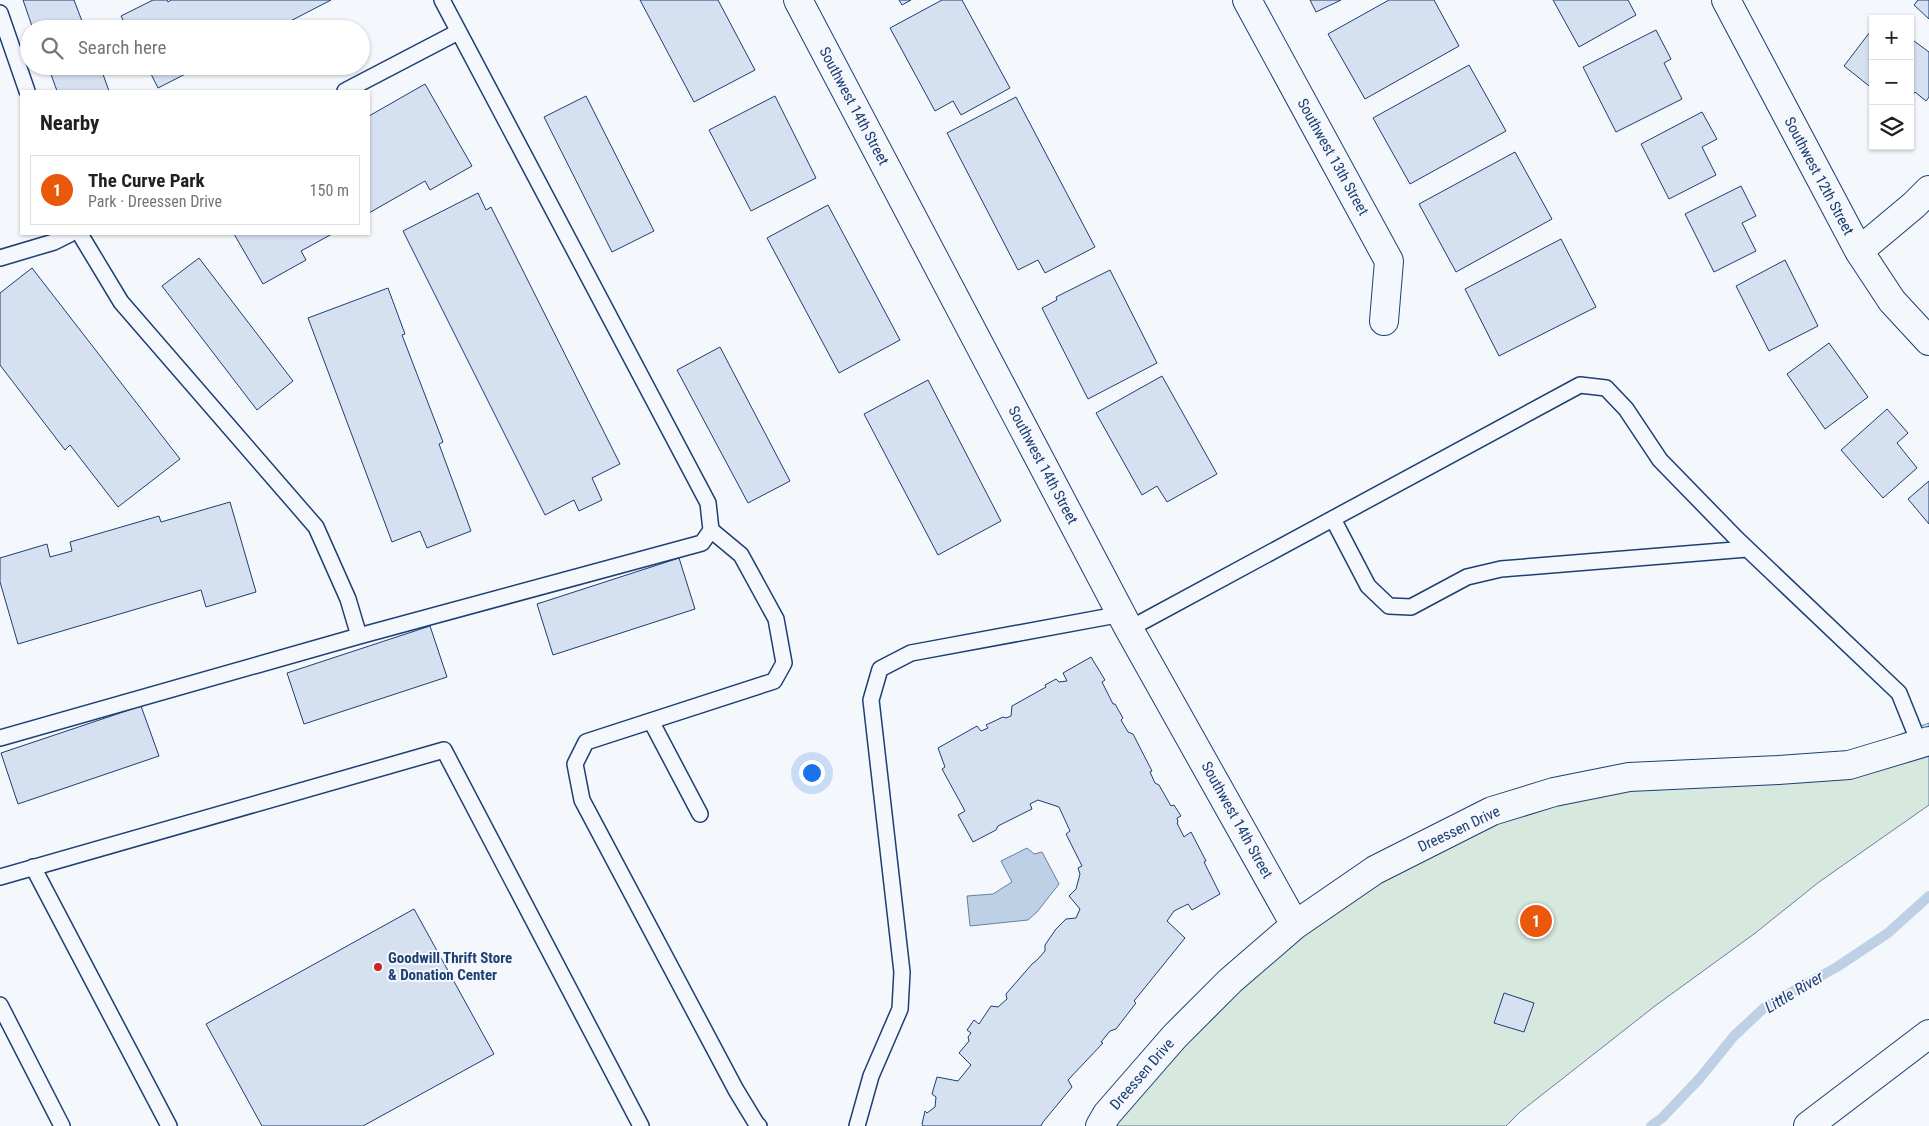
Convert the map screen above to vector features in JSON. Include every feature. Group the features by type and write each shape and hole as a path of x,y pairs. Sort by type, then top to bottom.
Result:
{"street":[{"name":"Southwest 14th Street","path":"798,0 1126,621 1296,925"},
{"name":"Southwest 13th Street","path":"1247,0 1390,261 1384,321"},
{"name":"Southwest 12th Street","path":"1726,0 1859,251 1892,301 1929,341"},
{"path":"1859,251 1929,190"},
{"name":"Dreessen Drive","path":"1100,1126 1107,1114 1175,1036 1230,981 1296,925 1375,870 1492,811 1554,792 1629,777 1849,765 1924,743"},
{"path":"1808,1126 1929,1034"}],"lane":[{"path":"0,738 358,636 702,543 711,530 708,503 442,0"},
{"path":"0,13 20,71"},
{"path":"347,90 458,32"},
{"path":"21,75 27,90"},
{"path":"0,258 54,242 68,235"},
{"path":"81,235 121,302 316,528 348,598 358,636"},
{"path":"858,1126 871,1076 900,1009 902,972 871,700 880,669 911,654 1126,621 1333,519 1580,385 1606,388 1626,410 1660,460 1747,549 1898,693 1924,743"},
{"path":"1333,519 1368,586 1389,606 1411,607 1467,577 1501,569 1747,549"},
{"path":"711,530 742,555 776,619 784,663 774,681 586,742 575,764 582,800 736,1090 759,1126"},
{"path":"651,721 700,814"},
{"path":"0,877 444,750 641,1126"},
{"path":"33,867 169,1126"},
{"path":"0,1005 62,1126"}],"shaded area":[{"path":"1929,723 1929,805 1819,882 1754,934 1655,1006 1520,1112 1506,1126 1093,1126 1244,963 1492,811 1812,760 1865,748"}],"water":[{"path":"1027,848 1034,854 1042,852 1059,884 1037,912 1028,920 970,926 967,896 993,894 1012,882 1001,861"}],"building":[{"path":"23,0 74,0 82,20 30,20"},
{"path":"153,0 167,0 168,2 171,0 331,0 292,20 123,20 121,16"},
{"path":"640,0 718,0 755,70 694,102"},
{"path":"899,0 911,0 902,5"},
{"path":"942,0 962,0 1010,88 961,115 953,101 935,111 890,28"},
{"path":"1310,0 1341,0 1316,12"},
{"path":"1389,0 1434,0 1459,46 1365,99 1328,34"},
{"path":"1553,0 1628,0 1636,15 1579,47"},
{"path":"1918,0 1929,0 1929,19 1914,5"},
{"path":"1656,30 1671,59 1664,63 1682,99 1616,132 1583,67"},
{"path":"1869,33 1869,86 1844,66"},
{"path":"1914,41 1929,52 1929,97 1926,101 1915,92 1914,93"},
{"path":"1469,65 1506,131 1410,184 1373,118"},
{"path":"51,75 103,75 109,90 57,90"},
{"path":"152,75 183,75 158,88"},
{"path":"425,84 472,166 430,190 425,181 370,212 370,115"},
{"path":"586,96 654,231 612,252 544,117"},
{"path":"775,96 816,178 751,211 709,130"},
{"path":"1016,97 1095,247 1045,273 1038,260 1018,270 947,133"},
{"path":"1702,112 1717,139 1702,147 1716,175 1669,199 1641,144"},
{"path":"1515,152 1552,219 1456,272 1419,204"},
{"path":"1741,186 1756,216 1742,223 1756,251 1714,272 1685,214"},
{"path":"478,193 486,210 491,207 620,464 592,478 602,500 579,511 574,500 545,515 403,231"},
{"path":"828,205 900,340 839,373 767,238"},
{"path":"235,235 330,235 301,251 306,260 263,284"},
{"path":"1561,239 1596,307 1499,356 1465,289"},
{"path":"199,258 293,381 257,410 162,286"},
{"path":"1785,260 1818,326 1769,351 1736,286"},
{"path":"32,268 180,459 118,507 70,445 65,450 0,365 0,293"},
{"path":"1110,270 1157,363 1088,399 1042,308 1057,300 1056,297"},
{"path":"388,288 405,334 402,335 443,442 439,444 471,531 427,548 420,531 392,542 308,318"},
{"path":"1829,343 1868,397 1825,429 1787,374"},
{"path":"720,347 790,481 748,503 677,370"},
{"path":"1162,376 1217,474 1167,502 1157,486 1142,495 1096,413"},
{"path":"928,380 1001,521 938,555 864,414"},
{"path":"1887,409 1908,433 1897,443 1917,468 1883,498 1841,450"},
{"path":"1929,481 1929,524 1908,499"},
{"path":"230,502 256,592 206,607 201,590 18,644 0,582 0,558 47,544 50,557 72,551 70,542 159,516 161,522"},
{"path":"679,558 695,609 553,655 537,604"},
{"path":"430,626 447,677 304,724 287,673"},
{"path":"1091,657 1105,680 1102,682 1113,704 1115,704 1123,718 1121,720 1128,732 1133,734 1152,771 1150,772 1155,783 1159,785 1171,806 1174,805 1181,816 1177,818 1177,823 1184,837 1191,832 1220,894 1192,910 1188,904 1174,911 1167,921 1185,938 1134,1001 1136,1003 1116,1029 1110,1031 1101,1042 1103,1043 1068,1080 1072,1087 1041,1126 923,1126 925,1111 927,1113 935,1107 936,1097 932,1094 937,1077 958,1081 971,1065 959,1053 969,1041 968,1037 971,1033 967,1030 974,1020 979,1024 991,1006 998,1007 1007,999 1006,994 1045,951 1045,945 1056,929 1066,919 1076,918 1080,909 1069,896 1076,889 1080,874 1078,868 1082,866 1066,834 1070,831 1059,807 1038,800 1030,804 1032,809 998,826 996,830 973,842 958,815 965,811 942,769 945,767 938,748 977,726 981,731 988,728 986,725 1003,717 1011,716 1012,706 1046,687 1045,685 1056,679 1059,682 1067,681 1063,673"},
{"path":"141,706 159,756 18,804 1,753"},
{"name":"Goodwill Thrift Store & Donation Center","path":"414,909 494,1054 363,1126 262,1126 206,1024"},
{"path":"1504,993 1534,1003 1524,1032 1494,1023"}],"waterway":[{"name":"Little River","path":"1651,1126 1662,1118 1700,1078 1734,1036 1765,1007 1837,967 1888,933 1929,896"}],"place":[{"name":"The Curve Park","path":"1536,921"},
{"name":"Goodwill Thrift Store & Donation Center","path":"378,967"}]}
